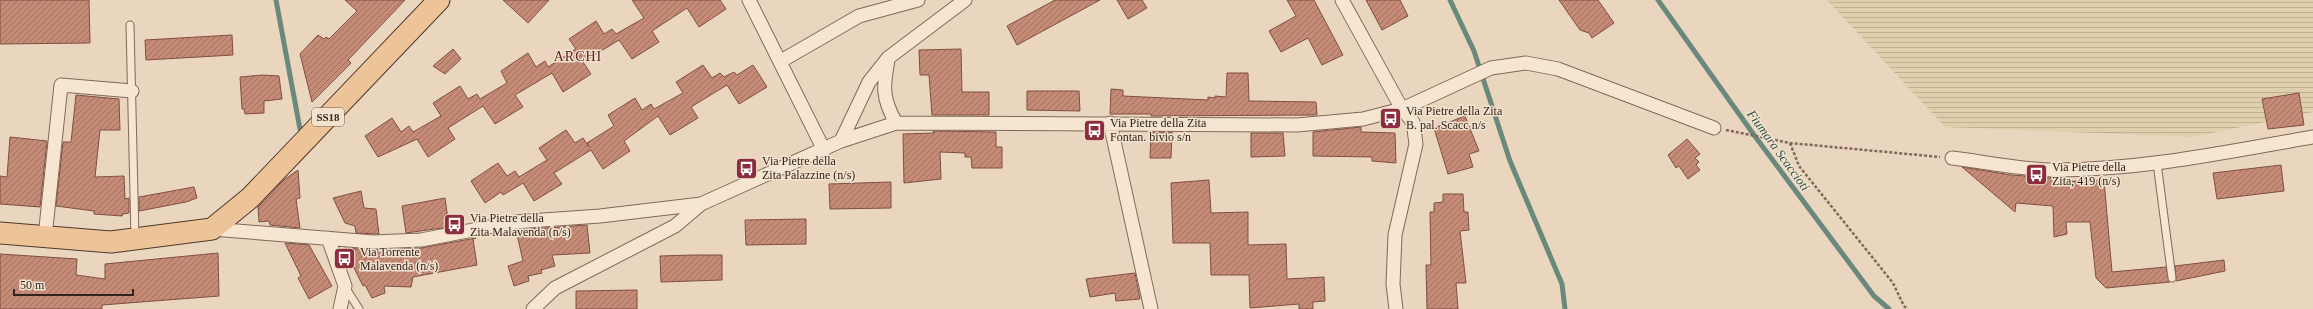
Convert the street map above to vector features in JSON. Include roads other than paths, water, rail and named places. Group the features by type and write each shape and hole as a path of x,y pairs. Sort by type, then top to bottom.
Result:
{"main road":[{"name":"SS18","path":"212,229 250,198 439,0"},
{"path":"0,234 111,242 212,229"}],"street":[{"path":"749,0 781,61 824,150"},
{"path":"781,61 859,16 918,0"},
{"path":"841,141 869,82 888,58 965,0"},
{"path":"1342,0 1402,109 1413,122 1416,144 1395,235 1393,284 1396,309"},
{"path":"888,58 883,87 886,106 896,123"},
{"path":"533,309 555,288 675,226 701,204 824,150 841,141 896,123 1297,125 1363,119 1402,109 1491,68 1526,63 1558,69 1714,128"},
{"path":"45,237 61,85 132,91"},
{"path":"1110,123 1151,309"},
{"path":"1952,158 2053,170 2112,168 2157,163 2313,137"},
{"path":"212,229 373,242 421,240 515,222 600,216 701,204"},
{"path":"328,238 345,286 340,309"},
{"path":"543,309 555,288"}],"lane":[{"path":"130,25 135,239"},
{"path":"2157,163 2172,278"},
{"path":"345,286 359,309"}],"waterway":[{"path":"276,0 300,129"},
{"path":"1450,0 1474,51 1510,161 1562,284 1565,309"},
{"name":"Fiumara Scaccioti","path":"1658,0 1754,135 1874,296 1889,309"}],"place":[{"name":"Via Pietre della Zita B. pal. Scacc n/s","path":"1390,118"},
{"name":"Via Pietre della Zita Fontan. bivio s/n","path":"1095,130"},
{"name":"Via Pietre della Zita Palazzine (n/s)","path":"747,168"},
{"name":"Via Pietre della Zita, 419 (n/s)","path":"2036,174"},
{"name":"Via Pietre della Zita Malavenda (n/s)","path":"454,225"},
{"name":"Via Torrente Malavenda (n/s)","path":"344,259"}],"district":[{"name":"ARCHI","path":"578,56"}]}
